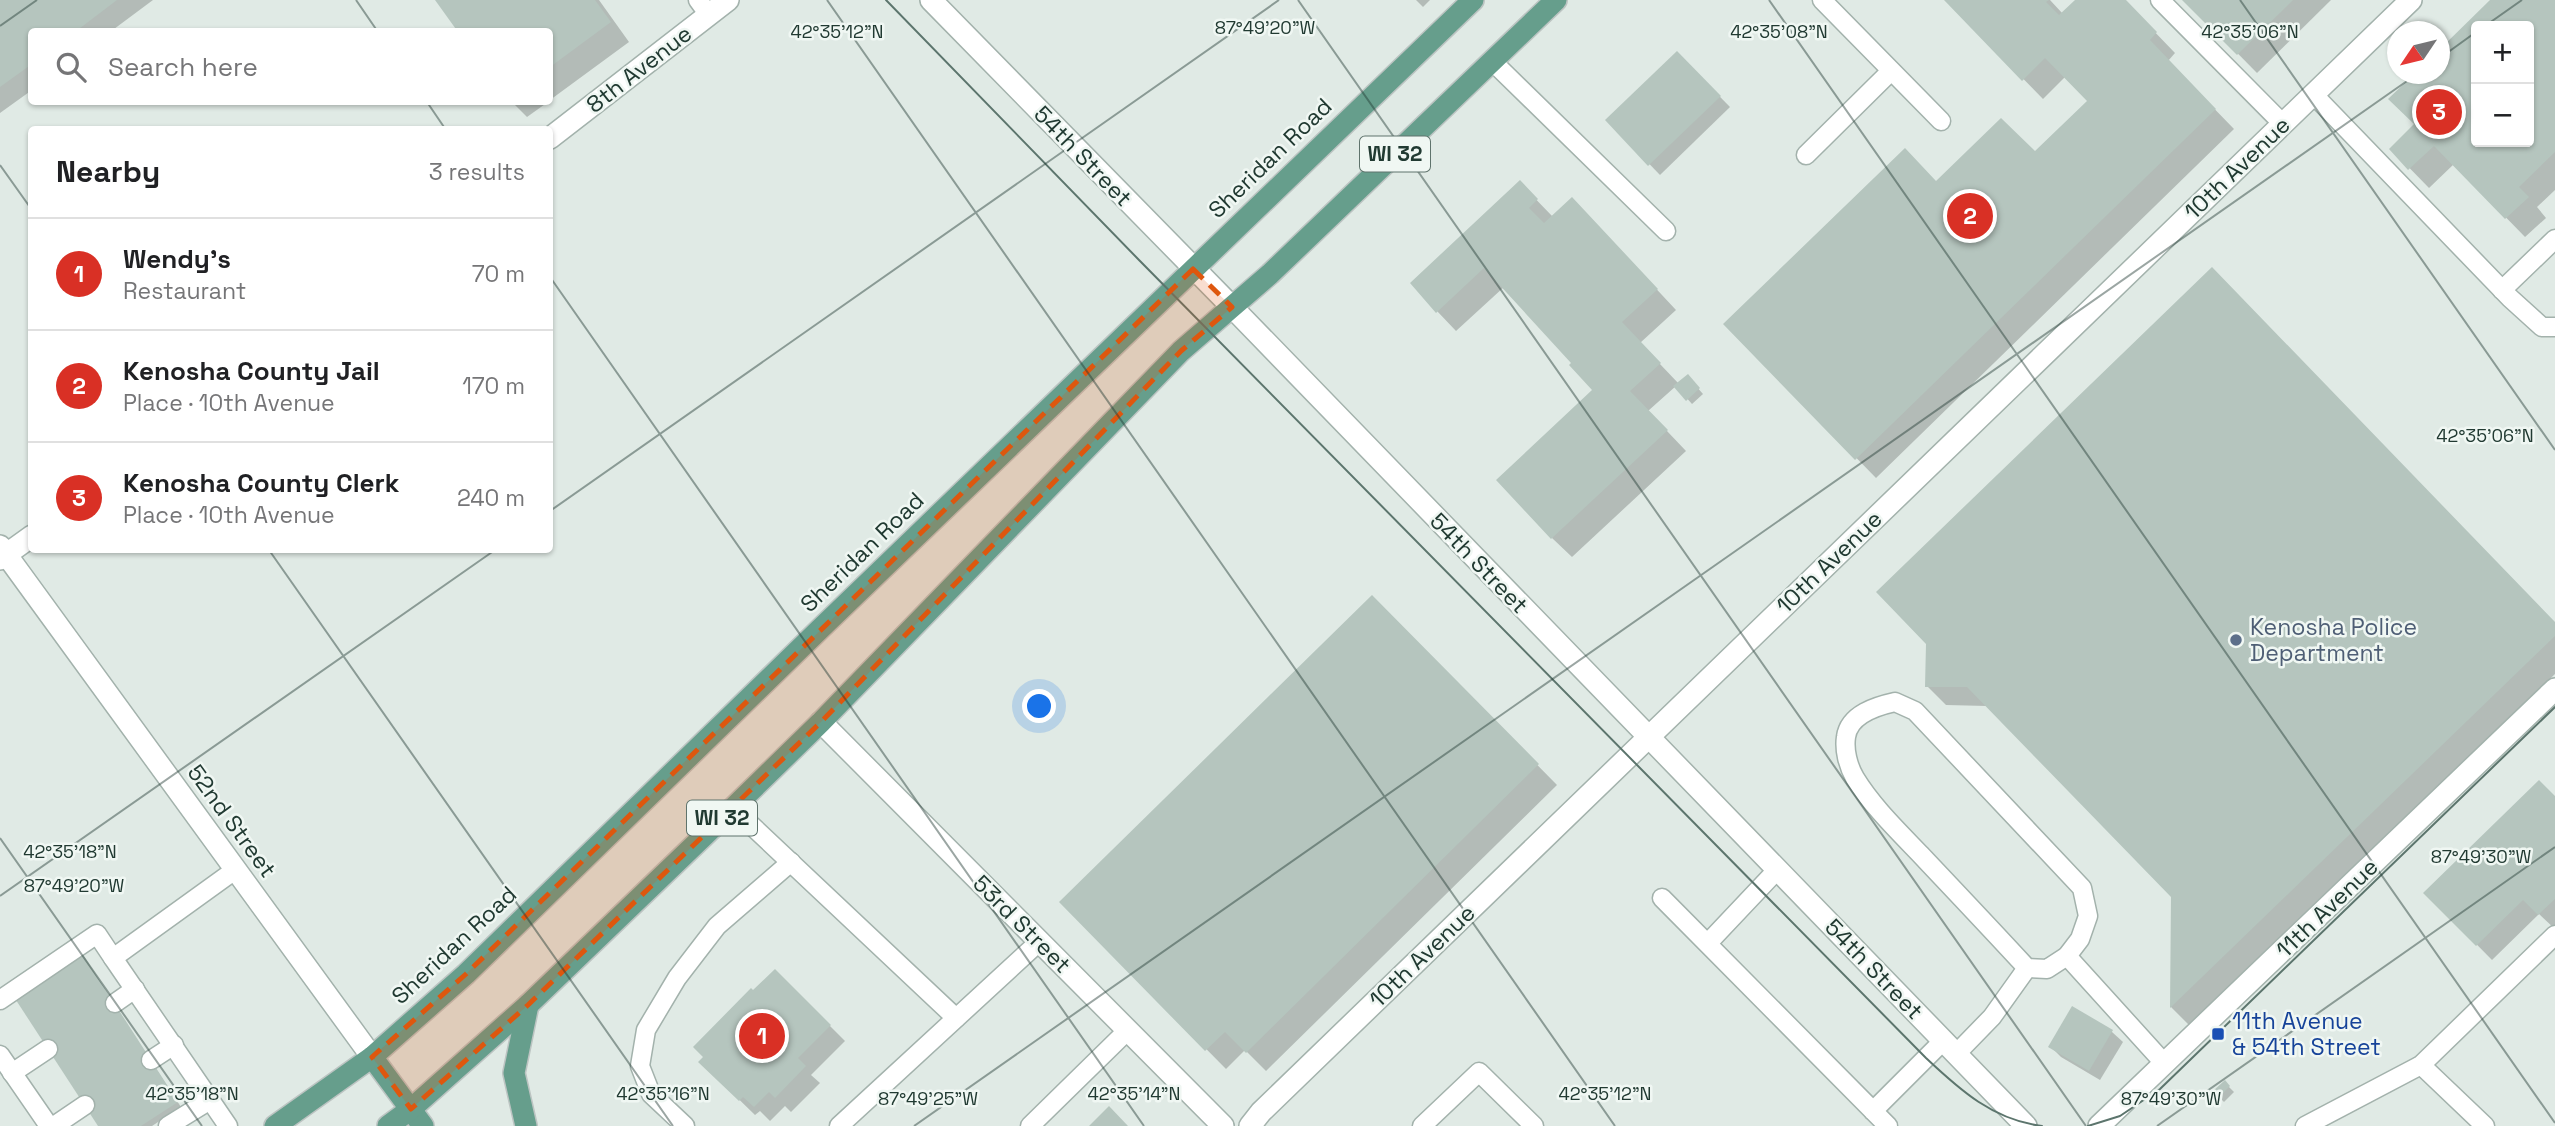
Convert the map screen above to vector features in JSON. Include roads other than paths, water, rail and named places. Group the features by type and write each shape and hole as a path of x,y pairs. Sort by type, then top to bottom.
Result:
{"main road":[{"name":"Sheridan Road","path":"275,1126 372,1056 466,974 1473,0"},
{"name":"WI 32","path":"388,1126 417,1118 528,1005 821,722 1162,370 1556,0"},
{"path":"526,1126 514,1073 528,1005"},
{"name":"52nd Street","path":"372,1056 417,1118"}],"street":[{"name":"8th Avenue","path":"553,135 703,7 728,0"},
{"name":"54th Street","path":"930,0 1232,307 2026,1126"},
{"name":"10th Avenue","path":"1250,1126 1261,1112 2411,0"},
{"path":"2,553 28,538"},
{"name":"52nd Street","path":"2,553 372,1056"},
{"name":"11th Avenue","path":"2099,1126 2552,697"},
{"name":"53rd Street","path":"821,722 1223,1126"}],"lane":[{"path":"1822,0 1941,121"},
{"path":"2160,0 2283,124"},
{"path":"1492,61 1666,231"},
{"path":"1806,155 1891,71"},
{"path":"2313,94 2502,290 2542,327 2555,327"},
{"path":"2502,290 2555,239"},
{"path":"1895,702 1915,711 2082,888 2088,916 2080,939 2067,956 2047,969 2027,968 1868,797 1853,776 1846,756 1846,734 1857,718 1871,708 1895,702"},
{"path":"733,808 956,1018"},
{"path":"685,1126 650,1094 640,1066 646,1030 677,978 718,926 791,862"},
{"path":"113,958 235,870"},
{"path":"1708,943 1777,870"},
{"path":"1662,898 1888,1126"},
{"path":"0,1000 97,934 228,1126"},
{"path":"2305,1126 2421,1065 2555,935"},
{"path":"839,1126 1040,942"},
{"path":"2067,956 2164,1063"},
{"path":"1873,1111 1950,1047 1992,1017 2027,968"},
{"path":"115,1003 135,989"},
{"path":"1030,1126 1128,1030"},
{"path":"151,1060 174,1045"},
{"path":"12,1073 48,1049"},
{"path":"0,1055 51,1126 85,1105"},
{"path":"2421,1065 2486,1126"},
{"path":"1422,1126 1479,1072 1534,1126"},
{"path":"168,1126 210,1100"}],"tram line":[{"path":"886,0 1926,1058 1978,1102 2008,1117 2042,1126"},
{"path":"2088,1126 2120,1116 2160,1089 2555,707"}],"place":[{"name":"Kenosha County Clerk","path":"2439,112"},
{"name":"Kenosha County Jail","path":"1970,216"},
{"name":"Kenosha Police Department","path":"2236,640"},
{"name":"11th Avenue & 54th Street","path":"2218,1034"},
{"name":"Wendy's","path":"762,1036"}]}
